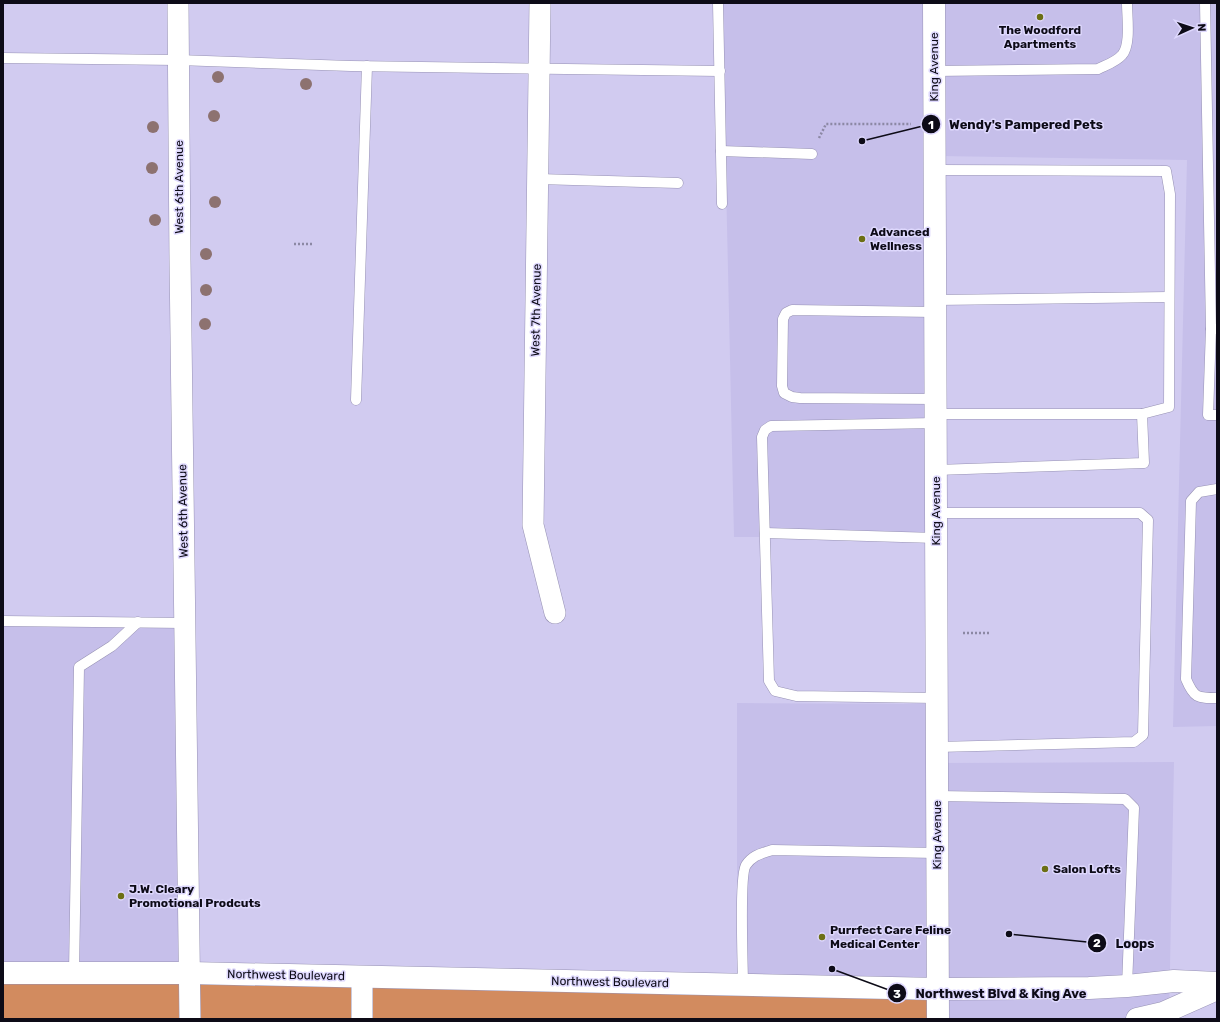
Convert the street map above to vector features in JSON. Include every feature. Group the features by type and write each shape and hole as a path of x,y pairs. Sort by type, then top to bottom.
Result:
{"main road":[{"name":"King Avenue","path":"934,3 938,1019"},
{"name":"Northwest Boulevard","path":"3,973 190,973 938,990 1089,988 1174,981 1217,983"},
{"path":"1137,1019 1163,1016 1217,988"}],"street":[{"name":"West 6th Avenue","path":"178,3 190,1019"},
{"name":"West 7th Avenue","path":"540,3 533,525 555,613"},
{"path":"362,977 362,1019"}],"lane":[{"path":"718,3 722,204"},
{"path":"934,71 1098,69 1111,63 1122,55 1127,46 1127,3"},
{"path":"1205,3 1214,296 1214,329 1208,415 1217,415"},
{"path":"3,58 178,60 368,66 720,71"},
{"path":"356,400 368,66"},
{"path":"721,151 812,154"},
{"path":"935,170 1166,171 1170,194 1169,407 1142,414 936,412 792,397 784,393 782,386 783,319 786,313 792,310 1169,297"},
{"path":"538,180 678,183"},
{"path":"936,412 771,426 765,430 762,437 768,681 775,691 796,696 937,698"},
{"path":"936,470 1144,463 1142,414"},
{"path":"1217,489 1199,492 1191,501 1186,678 1191,691 1200,698 1217,698"},
{"path":"936,513 1140,513 1148,520 1143,735 1134,742 937,747"},
{"path":"765,533 936,538"},
{"path":"3,621 185,622"},
{"path":"74,973 79,667 112,646 138,622"},
{"path":"937,796 1125,799 1134,808 1127,986"},
{"path":"743,985 743,887 745,867 756,855 772,850 937,853"}],"path":[{"path":"812,154 826,124 913,124"},
{"path":"294,244 313,244"},
{"path":"963,633 991,633"}],"shaded area":[{"path":"722,3 1217,3 1217,726 1173,727 1187,160 939,156 935,539 899,537 734,537"},
{"path":"3,619 193,626 185,1002 3,1005"},
{"path":"737,703 936,704 935,763 1174,762 1169,1019 746,1019 737,971"},
{"path":"3,973 938,989 938,1019 3,1019"}],"place":[{"name":"The Woodford Apartments","path":"1040,17"},
{"name":"Wendy's Pampered Pets","path":"862,141"},
{"name":"Advanced Wellness","path":"862,239"},
{"name":"Salon Lofts","path":"1045,869"},
{"name":"J.W. Cleary Promotional Prodcuts","path":"121,896"},
{"name":"Loops","path":"1009,934"},
{"name":"Purrfect Care Feline Medical Center","path":"822,937"},
{"name":"Northwest Blvd & King Ave","path":"832,969"}]}
